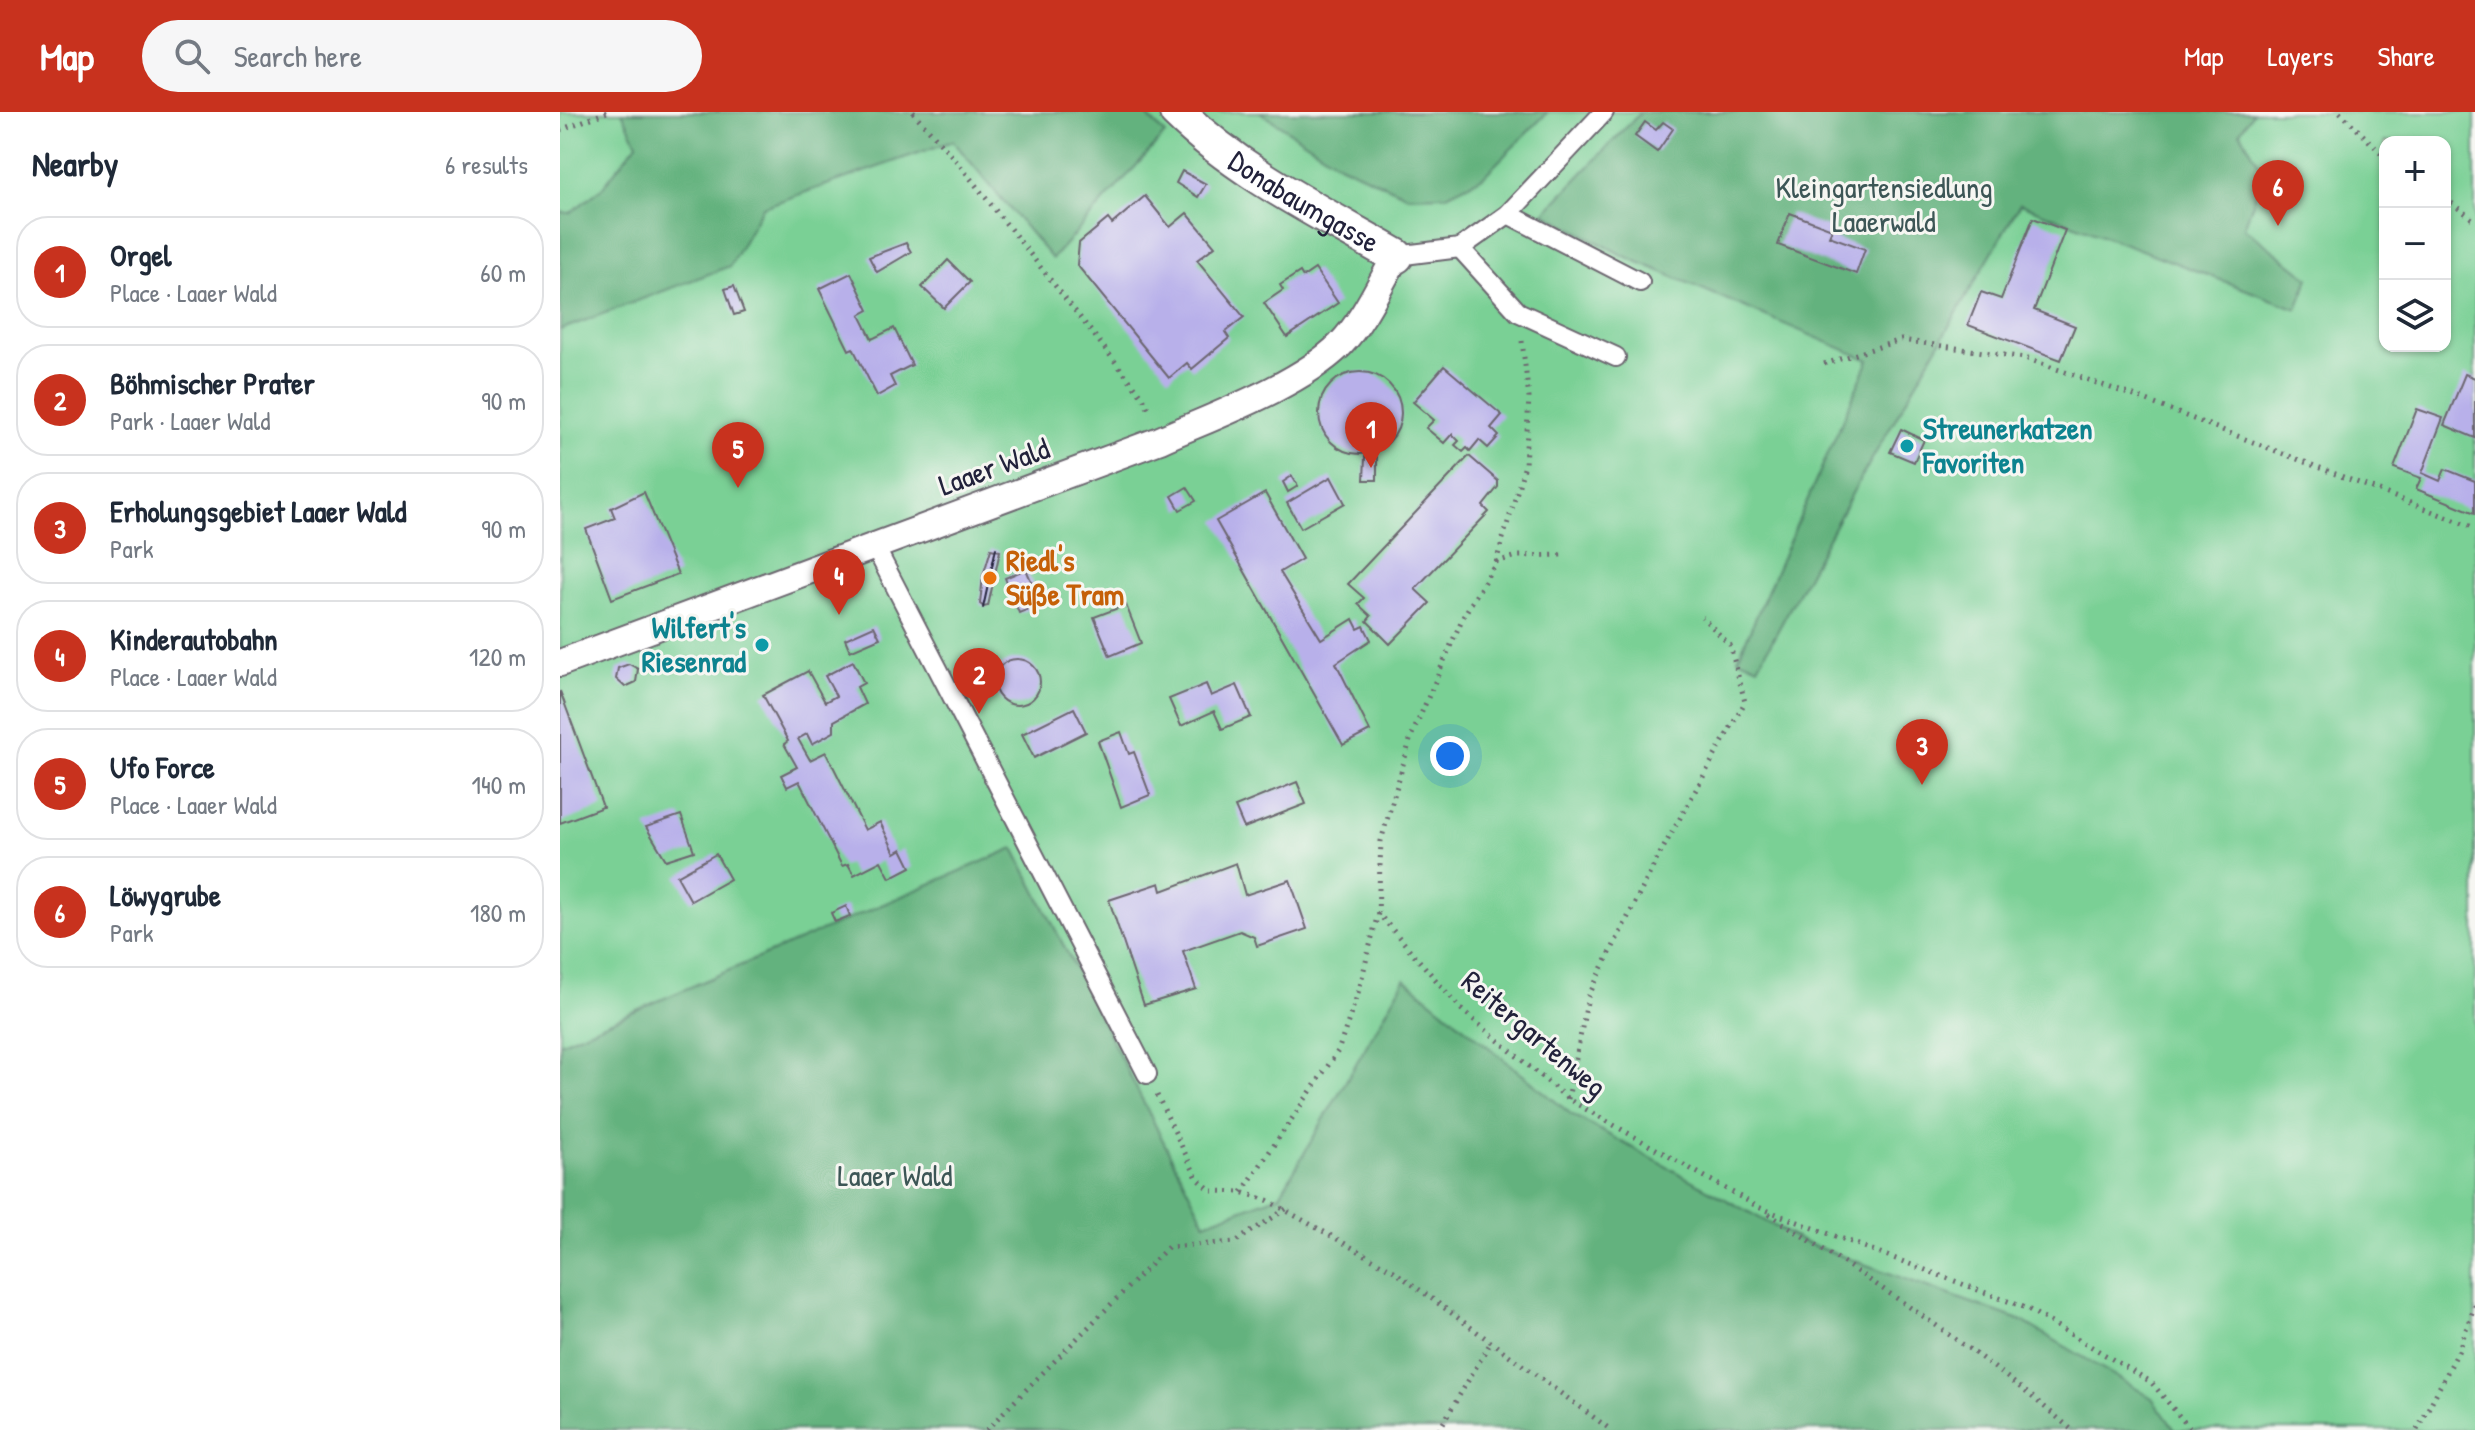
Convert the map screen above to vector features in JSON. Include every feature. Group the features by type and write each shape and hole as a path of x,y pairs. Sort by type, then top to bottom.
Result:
{"street":[{"name":"Donabaumgasse","path":"1177,112 1198,133 1265,179 1396,256"},
{"name":"Laaer Wald","path":"560,663 1160,440 1251,400 1324,358 1357,323 1396,256"}],"lane":[{"path":"1396,256 1460,248 1508,214 1604,112"},
{"path":"1508,214 1640,282"},
{"path":"1460,248 1518,312 1616,357"},
{"path":"874,545 1147,1074"}],"path":[{"path":"560,130 607,112"},
{"path":"913,112 959,164 1143,397 1160,440"},
{"path":"2340,112 2379,151"},
{"path":"2451,203 2475,221"},
{"path":"1241,1192 1338,1051 1359,990 1378,913 1381,841 1411,737 1463,617 1496,562 1525,465 1529,398 1518,312"},
{"path":"1824,364 1901,340 2025,358 2134,396 2475,528"},
{"path":"1496,562 1517,556 1562,555"},
{"path":"1568,1099 1588,997 1656,861 1745,702 1730,645 1702,617"},
{"name":"Reitergartenweg","path":"1378,913 1462,1010 1568,1099 1758,1207 2026,1308 2151,1382 2191,1430"},
{"path":"1147,1074 1197,1178 1212,1191 1241,1192 1286,1209 1394,1271 1611,1430"},
{"path":"1758,1207 1902,1301 2022,1387 2072,1430"},
{"path":"986,1430 1168,1247 1235,1242 1286,1209"},
{"path":"2417,1430 2458,1352 2475,1304"},
{"path":"1439,1430 1491,1342"}],"green space":[{"name":"Kleingartensiedlung Laaerwald","path":"560,112 2475,112 2475,1430 560,1430"},
{"path":"622,112 1143,112 1165,134 1052,259 953,141 763,207 730,266 560,330 560,212 570,213 601,189 637,143"},
{"path":"1260,112 1548,112 1483,177 1447,195 1408,196 1339,164"},
{"name":"Kleingartensiedlung Laaerwald","path":"1641,112 2253,112 2240,132 2264,172 2244,228 2309,278 2297,309 2020,204 1854,490 1758,667 1738,658 1869,360 1622,255 1544,213"},
{"name":"Laaer Wald","path":"1014,848 1205,1223 1280,1195 1405,979 1571,1114 1803,1242 2022,1321 2152,1398 2175,1430 560,1430 560,1043"}],"building":[{"path":"1645,122 1656,130 1663,122 1673,129 1657,152 1635,136"},
{"path":"1182,171 1206,184 1198,197 1176,183"},
{"path":"1145,196 1170,227 1187,213 1215,246 1197,260 1244,317 1225,332 1229,338 1192,369 1187,363 1169,378 1077,265 1079,243 1108,219 1112,224"},
{"path":"1790,213 1832,229 1829,236 1865,249 1856,274 1778,245"},
{"path":"2033,218 2065,230 2034,310 2075,326 2061,360 1968,325 1981,292 2001,299"},
{"path":"906,243 911,252 877,272 869,257"},
{"path":"948,260 970,282 944,308 922,287"},
{"path":"1315,269 1338,303 1287,337 1264,303 1283,290 1280,285 1300,272 1303,277"},
{"path":"851,273 869,310 860,315 872,339 894,328 912,365 890,376 895,386 877,396 853,348 849,350 819,289"},
{"path":"734,286 744,312 734,315 725,289"},
{"path":"1444,366 1502,415 1491,428 1499,436 1488,448 1479,440 1470,451 1467,448 1463,452 1455,445 1459,441 1452,434 1444,443 1426,428 1434,420 1413,402"},
{"path":"1360,372 1376,375 1389,384 1398,397 1401,413 1398,429 1389,442 1376,451 1360,454 1344,451 1331,442 1322,429 1319,413 1322,397 1331,384 1344,375"},
{"path":"2465,374 2475,378 2475,438 2444,425"},
{"path":"2417,409 2443,418 2422,473 2440,481 2445,469 2475,481 2475,513 2416,489 2421,478 2394,468"},
{"name":"Streunerkatzen Favoriten","path":"1901,429 1924,440 1914,462 1890,452"},
{"path":"1469,456 1498,481 1498,487 1483,506 1489,512 1415,589 1430,603 1390,644 1367,621 1371,616 1358,604 1364,598 1348,584"},
{"path":"1365,457 1377,457 1377,480 1364,480"},
{"path":"1292,476 1298,486 1288,492 1283,482"},
{"path":"1331,477 1345,503 1301,528 1287,503"},
{"path":"1187,487 1196,501 1180,510 1172,496"},
{"path":"644,492 678,574 612,599 586,529 615,518 611,508"},
{"path":"1265,493 1302,559 1280,572 1321,639 1353,619 1358,629 1364,626 1371,640 1336,663 1370,731 1343,745 1216,521"},
{"name":"Riedl's Süße Tram","path":"991,549 1000,551 988,606 984,607 980,604 983,576"},
{"path":"1026,569 1041,604 1019,613 1005,578"},
{"path":"1126,605 1141,643 1110,656 1094,617"},
{"path":"874,626 880,638 850,651 845,639"},
{"path":"1017,659 1033,666 1040,682 1033,698 1017,705 1001,698 994,682 1001,666"},
{"path":"853,661 864,683 857,687 865,704 834,721 834,732 812,744 807,734 798,739 810,760 826,752 865,830 880,822 895,853 902,849 911,867 890,878 881,861 854,875 848,864 842,866 799,781 787,787 781,775 797,767 784,744 788,741 763,695 808,671 825,702 836,696 825,676"},
{"path":"629,664 638,669 636,682 625,687 616,679 618,668"},
{"path":"1206,684 1211,696 1237,685 1251,717 1222,729 1214,711 1181,726 1169,699"},
{"path":"560,691 603,807 560,823"},
{"path":"1074,708 1086,732 1034,758 1022,734"},
{"path":"1121,732 1129,754 1134,752 1150,795 1121,807 1098,741"},
{"path":"1297,782 1306,804 1244,828 1235,807"},
{"path":"681,815 694,851 666,860 646,827"},
{"path":"716,854 730,879 691,901 677,876"},
{"path":"1236,863 1245,895 1290,880 1307,929 1257,946 1254,937 1240,931 1183,951 1196,989 1144,1005 1109,900 1160,883 1162,891"},
{"path":"846,906 850,916 835,922 831,913"}],"tram line":[{"path":"983,608 996,548"}],"place":[{"name":"Löwygrube","path":"2278,226"},
{"name":"Streunerkatzen Favoriten","path":"1907,446"},
{"name":"Orgel","path":"1371,468"},
{"name":"Ufo Force","path":"738,488"},
{"name":"Riedl's Süße Tram","path":"990,578"},
{"name":"Kinderautobahn","path":"839,615"},
{"name":"Wilfert's Riesenrad","path":"762,645"},
{"name":"Böhmischer Prater","path":"979,714"},
{"name":"Erholungsgebiet Laaer Wald","path":"1922,785"}]}
